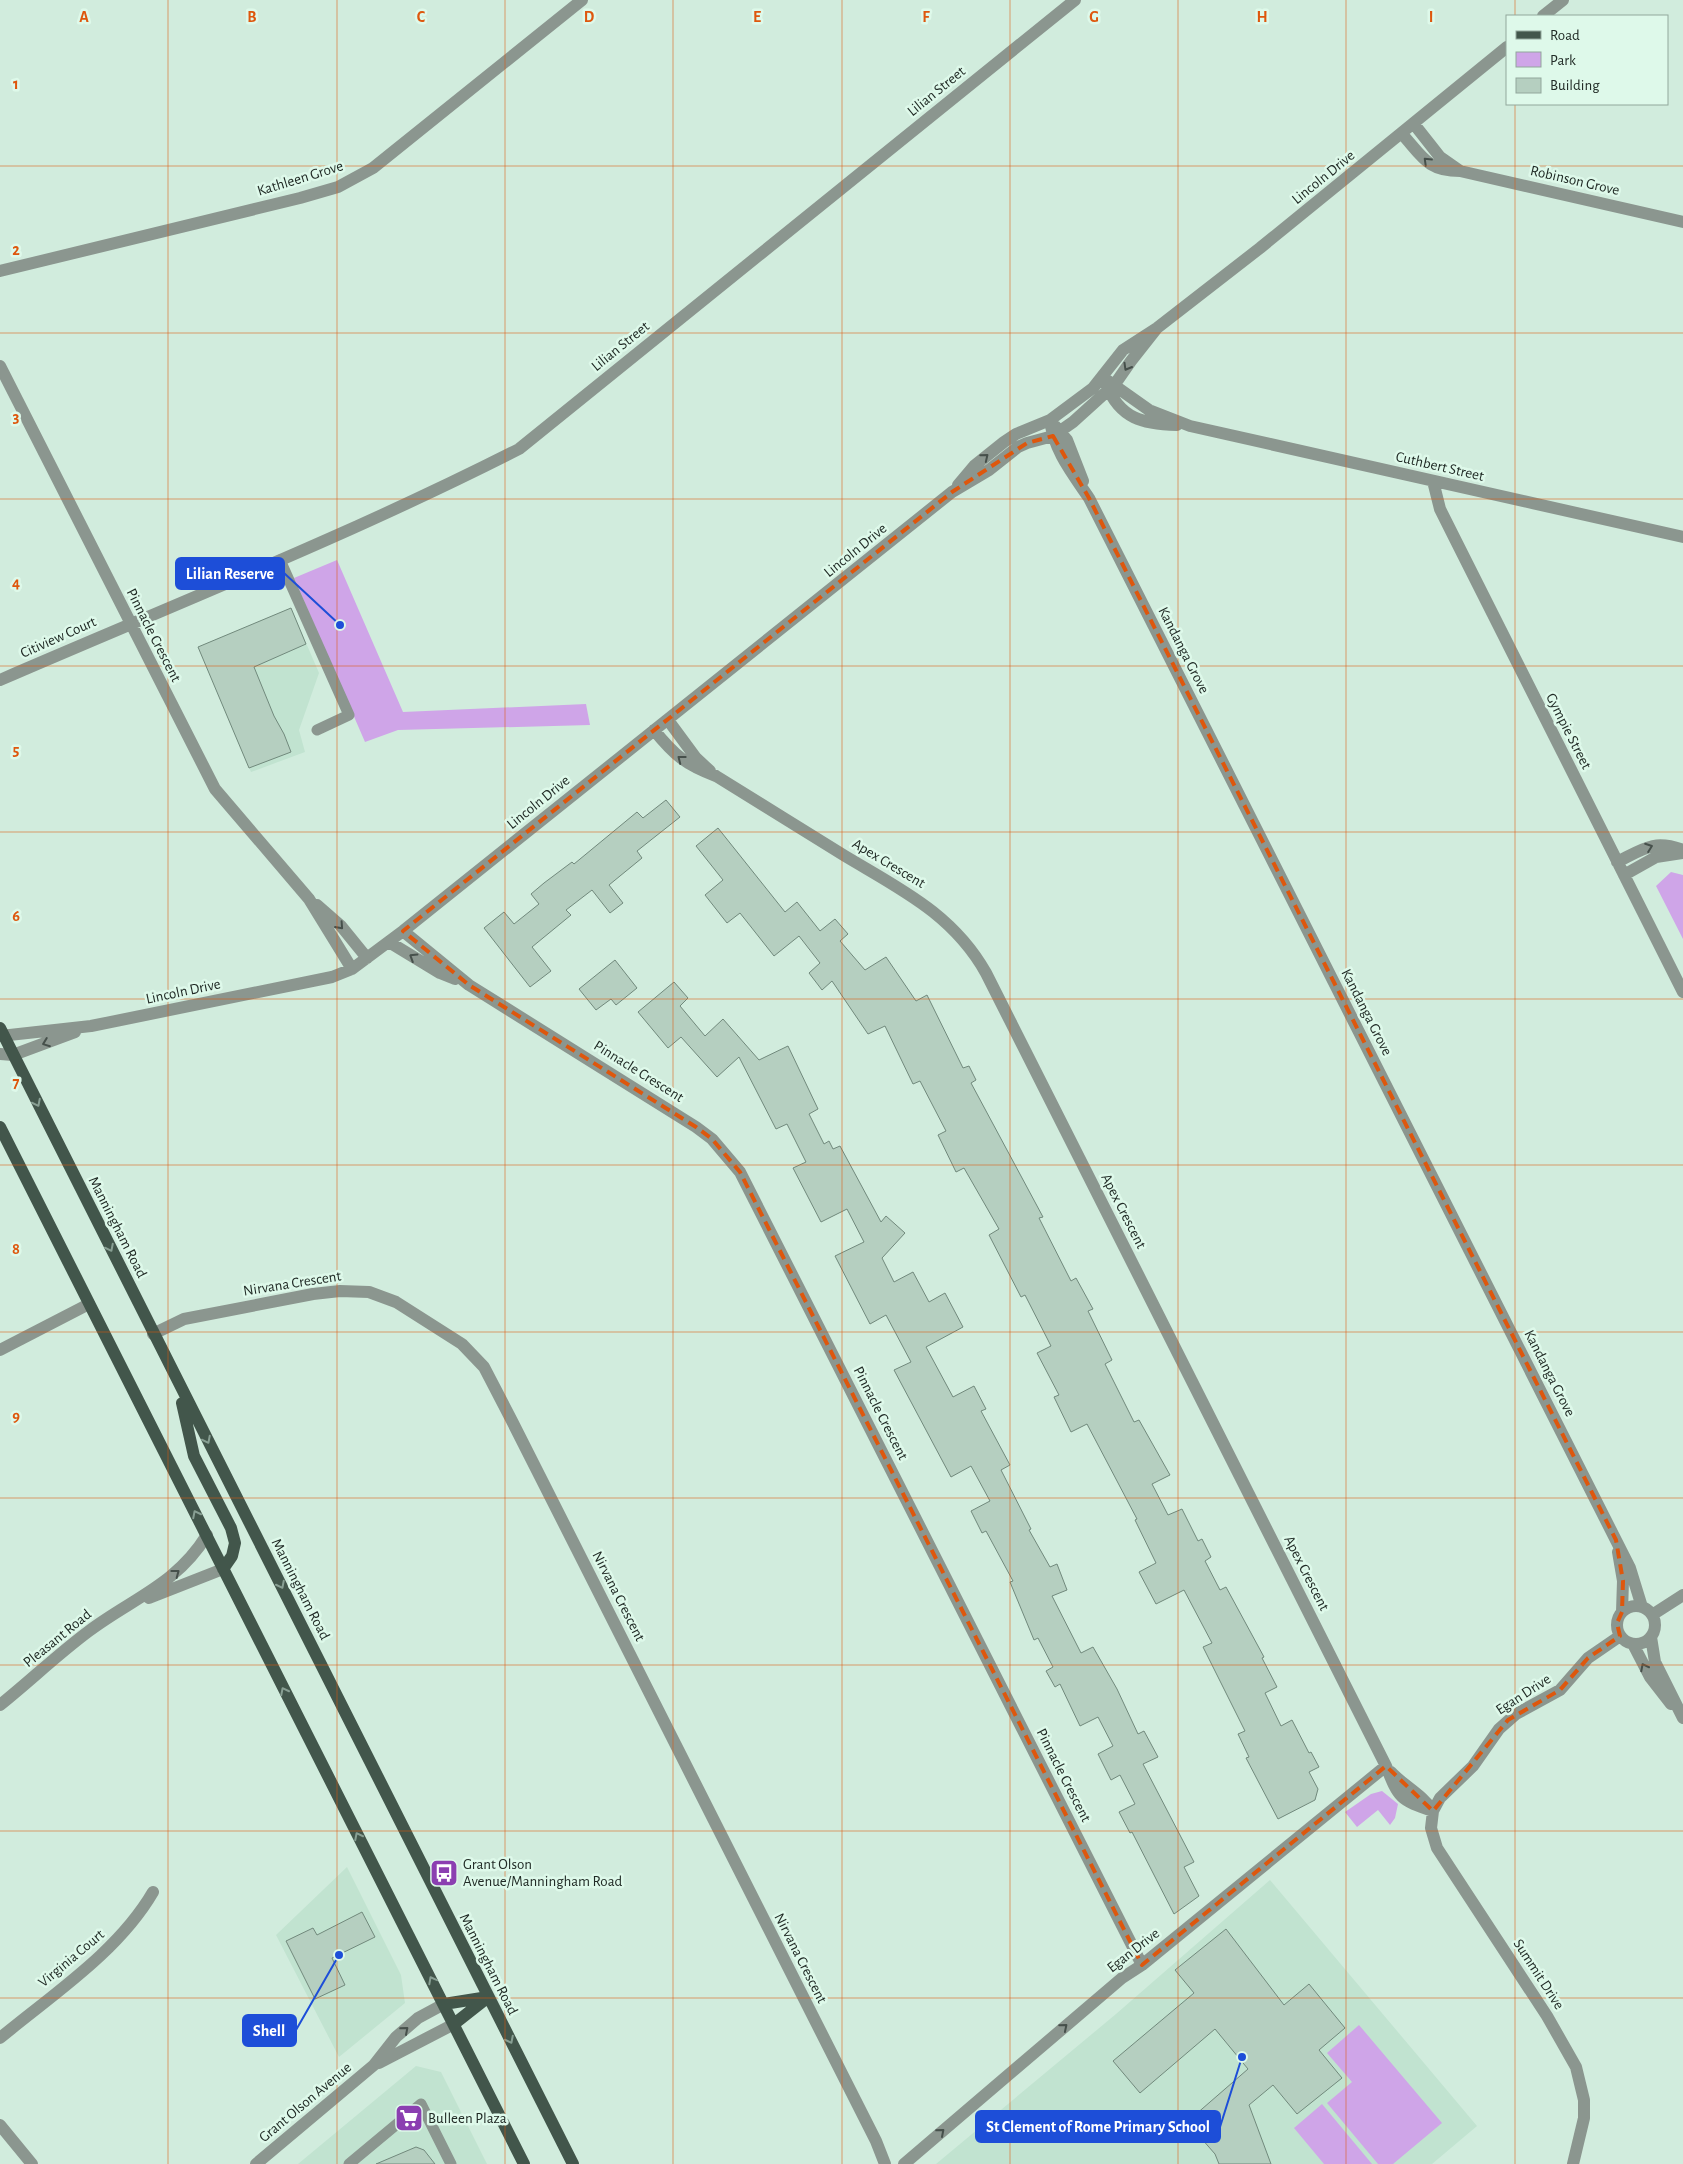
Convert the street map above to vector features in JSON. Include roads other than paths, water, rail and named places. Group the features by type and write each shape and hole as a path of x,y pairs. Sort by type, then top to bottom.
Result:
{"main road":[{"name":"Manningham Road","path":"1,1033 573,2164"},
{"path":"0,1128 4,1145 89,1304 207,1535 524,2164"},
{"path":"178,1384 194,1456 230,1528 235,1544 232,1556 223,1569"},
{"name":"Grant Olson Avenue","path":"444,2004 488,1997"},
{"name":"Grant Olson Avenue","path":"454,2024 488,1997"}],"street":[{"name":"Kathleen Grove","path":"1,270 300,198 338,187 357,178 397,151 582,0"},
{"name":"Lilian Street","path":"130,624 280,560 465,476 519,449 1074,0"},
{"path":"1545,15 1563,0"},
{"name":"Lincoln Drive","path":"952,492 974,466 1016,434 1050,420 1103,378 1123,350 1157,328 1402,134 1506,48"},
{"name":"Robinson Grove","path":"1414,124 1440,157 1460,171"},
{"name":"Robinson Grove","path":"1402,134 1433,167 1444,171 1460,171 1683,222"},
{"name":"Lincoln Drive","path":"1,1033 92,1026 312,982 352,968 403,931 952,492 989,470 1027,443 1056,434 1112,387 1157,328"},
{"name":"Pinnacle Crescent","path":"0,366 215,789 309,899 352,968"},
{"name":"Cuthbert Street","path":"1103,378 1112,387 1149,410 1190,426 1683,538"},
{"name":"Kandanga Grove","path":"1050,420 1056,434 1062,458 1089,498 1616,1540 1630,1568 1647,1611"},
{"name":"Gympie Street","path":"1433,481 1440,509 1683,992"},
{"name":"Citiview Court","path":"0,680 130,624"},
{"name":"Apex Crescent","path":"668,720 696,758 716,776 923,903 955,929 977,957 1386,1766"},
{"name":"Apex Crescent","path":"654,730 680,759 693,768 716,776"},
{"path":"1617,862 1656,844 1667,844 1683,852"},
{"path":"1624,875 1656,857 1683,852"},
{"name":"Pinnacle Crescent","path":"309,899 341,926 367,958"},
{"name":"Pinnacle Crescent","path":"403,931 469,984 696,1127 712,1139 740,1172 1142,1965"},
{"name":"Pinnacle Crescent","path":"389,942 440,973 469,984"},
{"name":"Lincoln Drive","path":"0,1054 13,1055 92,1026"},
{"name":"Nirvana Crescent","path":"153,1334 184,1319 313,1294 354,1291 369,1292 396,1302 450,1334 474,1355 490,1378 512,1421 876,2141 885,2164"},
{"path":"0,1350 89,1304"},
{"name":"Pleasant Road","path":"0,1705 88,1632 137,1602 185,1566 207,1535"},
{"name":"Kandanga Grove","path":"1616,1540 1622,1581 1622,1612"},
{"name":"Pleasant Road","path":"137,1602 183,1586 223,1569"},
{"path":"1682,1717 1650,1677 1633,1644 1620,1636 1617,1623 1622,1612 1631,1607 1647,1611 1683,1594"},
{"path":"1633,1644 1643,1643 1651,1636 1655,1626 1647,1611"},
{"name":"Egan Drive","path":"1433,1811 1440,1798 1467,1772 1508,1720 1560,1690 1593,1654 1620,1636"},
{"path":"1651,1636 1655,1662 1682,1717"},
{"path":"1386,1766 1400,1782 1428,1802 1433,1811"},
{"name":"Egan Drive","path":"904,2164 1122,1978 1142,1965 1386,1766"},
{"name":"Summit Drive","path":"1433,1811 1431,1828 1437,1848 1552,2024 1576,2066 1584,2100 1584,2118 1573,2164"},
{"name":"Virginia Court","path":"0,2038 111,1946 135,1920 153,1892"},
{"name":"Grant Olson Avenue","path":"262,2162 374,2065 396,2037 418,2018 444,2004"},
{"name":"Grant Olson Avenue","path":"374,2065 454,2024"},
{"path":"0,2125 32,2164"}],"lane":[{"path":"280,560 349,715 317,730"},
{"path":"349,2164 421,2104 451,2164"}],"place":[{"name":"Lilian Reserve","path":"340,625"},
{"name":"Grant Olson Avenue/Manningham Road","path":"444,1873"},
{"name":"Shell","path":"339,1955"},
{"name":"St Clement of Rome Primary School","path":"1242,2057"},
{"name":"Bulleen Plaza","path":"409,2118"}]}
